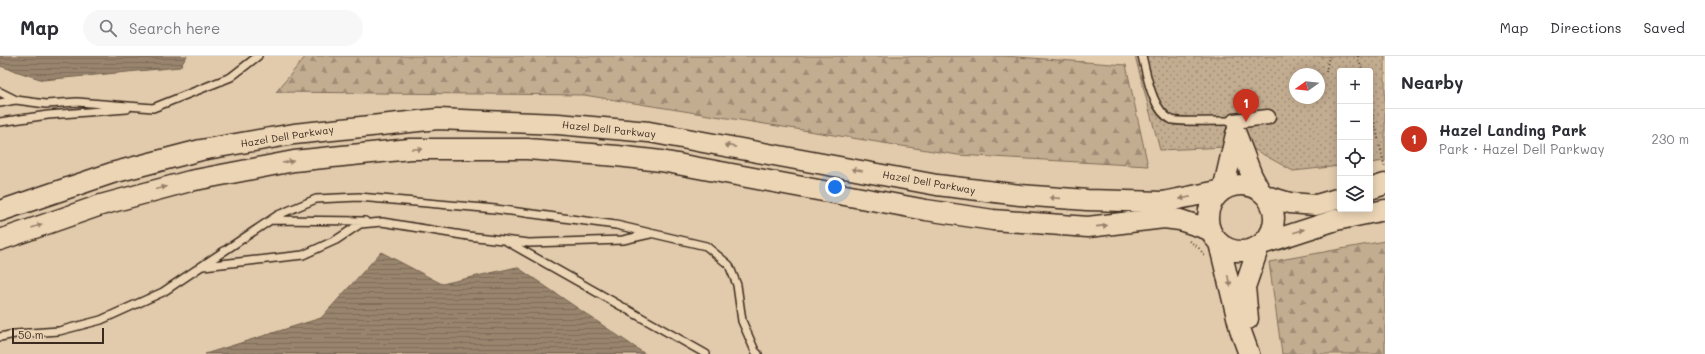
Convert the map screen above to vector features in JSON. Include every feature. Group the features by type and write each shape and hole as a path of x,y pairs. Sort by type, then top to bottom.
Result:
{"main road":[{"name":"Hazel Dell Parkway","path":"0,211 112,173 201,150 301,133 438,119 558,124 648,132 937,185 1020,195 1087,200 1163,202 1223,190"},
{"path":"1223,190 1235,128"},
{"path":"1235,128 1252,176 1263,194 1270,202 1274,217 1271,232 1260,245 1245,286 1250,330 1248,353"},
{"path":"0,240 108,203 190,181 294,161 410,149 527,149 661,161 926,210 993,220 1088,227 1164,218 1180,220 1215,237 1226,248 1238,251 1251,250 1260,245 1336,220 1385,210"},
{"path":"1373,188 1385,184"},
{"path":"1248,353 1215,237 1208,219 1210,208 1215,198 1223,190 1238,185 1253,187 1263,194 1290,203 1316,206 1337,199"}],"street":[{"path":"1235,128 1268,117"}],"lane":[{"path":"0,122 48,115 153,108 231,77 258,56"},
{"path":"1142,56 1152,93 1157,104 1160,110 1172,120 1235,128"},
{"path":"0,92 16,100"},
{"path":"0,103 16,100 46,104 77,102 153,108"},
{"path":"0,337 15,334 59,331 101,320 163,292 278,215 316,199 359,197 510,211 616,225 706,246 729,265 737,285 742,321 755,351 758,354"},
{"path":"271,220 382,222 468,236 529,243 624,240 651,233"},
{"path":"201,267 303,255 336,240 360,224 382,222"},
{"path":"503,240 706,354"}],"path":[{"path":"1326,72 1329,56"},
{"path":"1358,56 1361,68"},
{"path":"1370,104 1385,168"},
{"path":"1185,238 1198,247 1209,262"}],"green space":[{"path":"306,56 1004,56 1126,65 1148,166 958,155 584,95 276,92"},
{"path":"1135,56 1385,56 1385,161 1373,163 1373,68 1337,68 1337,166 1293,171 1248,146 1160,150"},
{"path":"1385,241 1385,354 1282,354 1269,262"}],"shaded area":[{"path":"0,56 187,56 180,67 43,80 0,66"},
{"path":"381,252 442,284 517,267 645,354 205,354 321,318"}],"place":[{"name":"Hazel Landing Park","path":"1246,122"}]}
